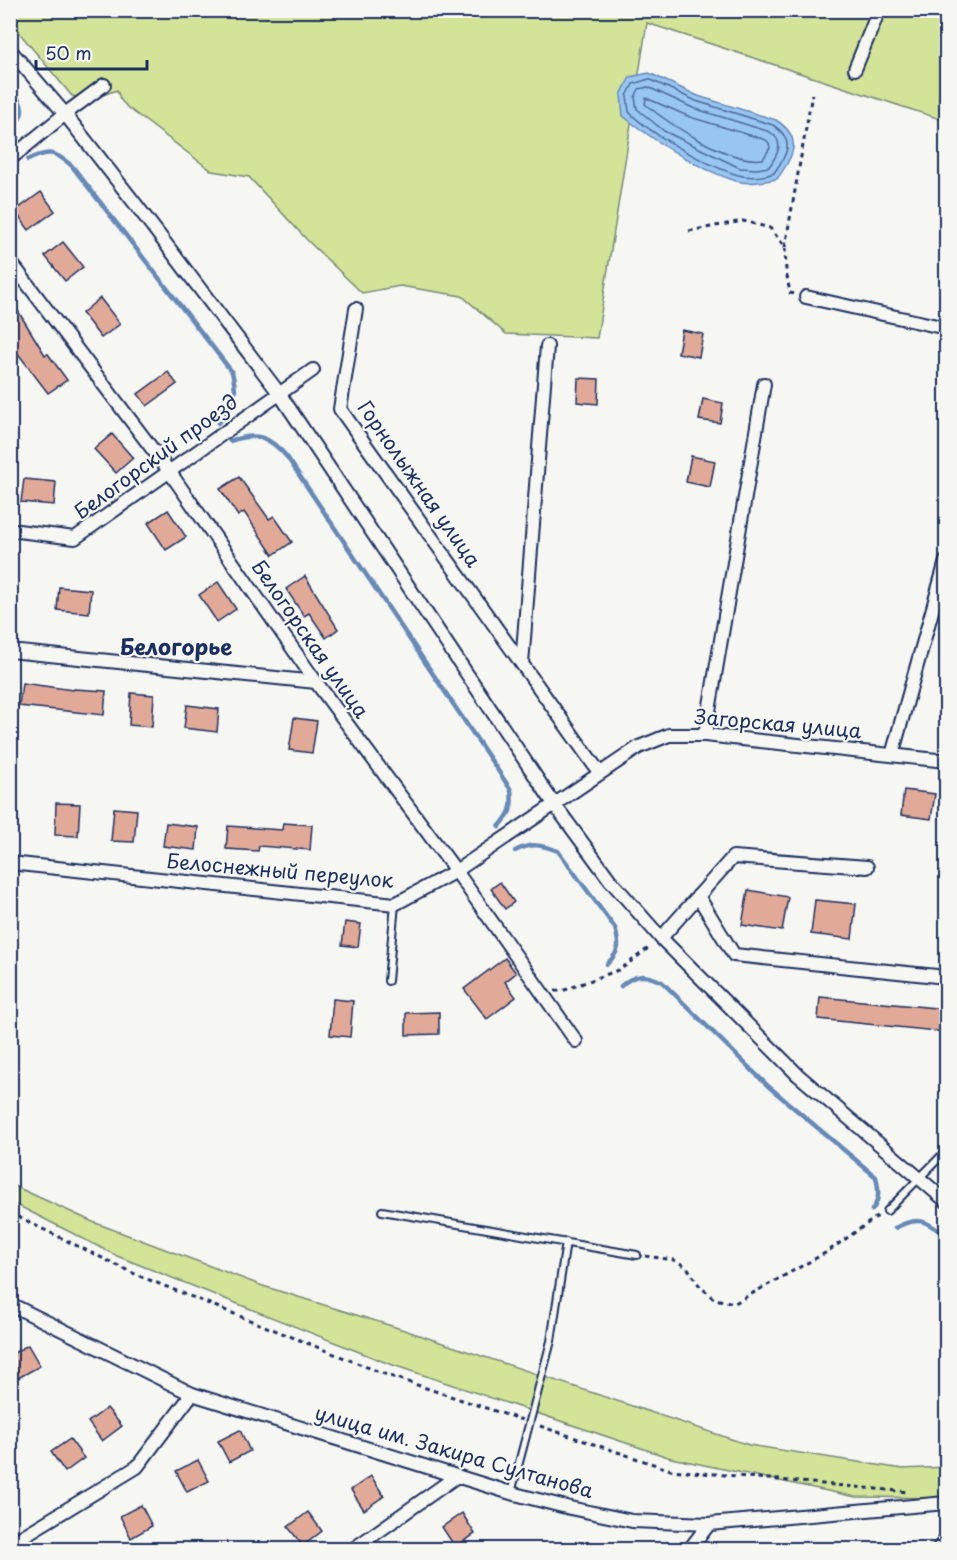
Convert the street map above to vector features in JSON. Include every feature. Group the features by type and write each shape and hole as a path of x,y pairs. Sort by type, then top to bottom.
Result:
{"street":[{"path":"855,69 879,10"},
{"path":"10,50 65,114 279,393 554,804 610,880 662,938 798,1075 946,1201"},
{"path":"10,159 104,85"},
{"name":"Белогорская улица","path":"10,261 169,471 316,682 456,870 576,1041"},
{"path":"806,297 946,328"},
{"name":"Горнолыжная улица","path":"356,309 340,409 599,772"},
{"path":"522,664 547,346"},
{"name":"Белогорский проезд","path":"10,530 75,538 313,370"},
{"path":"705,735 764,384"},
{"path":"892,755 946,561"},
{"path":"10,651 316,682"},
{"name":"Загорская улица","path":"554,804 639,747 669,735 705,735 946,761"},
{"name":"Белоснежный переулок","path":"10,862 395,904 456,870 554,804"},
{"path":"662,938 733,857 867,867"},
{"path":"698,896 734,955 946,977"},
{"name":"улица им. Закира Султанова","path":"11,1304 192,1394 511,1493 570,1508 632,1521 709,1524 946,1503"},
{"path":"10,1544 136,1467 192,1394"},
{"path":"352,1550 457,1476"},
{"path":"689,1550 709,1524"},
{"path":"937,1550 946,1540"}],"lane":[{"path":"388,981 395,904"},
{"path":"887,1211 946,1151"},
{"path":"382,1211 637,1255"},
{"path":"511,1493 551,1341 566,1242"}],"path":[{"path":"806,297 790,293 785,247 812,94"},
{"path":"689,231 744,221 770,228 785,247"},
{"path":"541,992 562,992 621,969 662,938"},
{"path":"637,1255 674,1260 687,1267 699,1285 714,1299 735,1303 827,1252 887,1211"},
{"path":"10,1213 147,1280 387,1375 671,1470 912,1492"}],"green space":[{"path":"10,11 946,11 946,121 647,23 597,338 506,334 462,296 400,286 362,293 307,240 249,177 212,171 127,107 120,99 117,90 92,99 72,96 11,23"},
{"path":"10,1184 93,1222 263,1286 395,1327 749,1445 903,1469 946,1467 946,1498 856,1497 671,1458 387,1363 117,1256 11,1202"}],"water":[{"path":"649,73 698,96 776,120 785,127 793,141 793,148 788,163 777,179 746,183 721,176 677,153 623,116 621,95 630,77"}],"building":[{"path":"41,192 55,211 29,230 15,211"},
{"path":"63,242 83,267 65,281 45,256"},
{"path":"100,298 120,324 101,338 82,313"},
{"path":"18,311 45,355 48,354 67,380 48,393 10,343 10,316"},
{"path":"682,330 703,334 699,357 678,353"},
{"path":"168,372 177,384 147,406 138,394"},
{"path":"578,378 599,379 598,404 577,402"},
{"path":"703,399 723,403 720,423 699,420"},
{"path":"112,434 133,458 116,473 94,449"},
{"path":"691,456 715,461 710,487 686,482"},
{"path":"239,477 269,519 274,516 292,542 273,555 244,512 238,516 220,489"},
{"path":"24,479 56,482 54,505 21,502"},
{"path":"168,510 186,537 166,550 148,523"},
{"path":"305,576 338,629 326,638 309,613 304,616 286,589"},
{"path":"218,582 236,609 217,622 199,595"},
{"path":"59,587 91,590 89,613 57,610"},
{"path":"22,683 73,690 106,691 104,715 19,706"},
{"path":"131,693 154,695 152,727 129,725"},
{"path":"187,705 219,709 217,732 184,728"},
{"path":"294,718 317,721 312,753 289,750"},
{"path":"904,790 935,794 931,819 901,815"},
{"path":"56,803 80,804 78,836 55,835"},
{"path":"114,808 137,810 134,842 111,841"},
{"path":"166,823 198,827 196,850 163,846"},
{"path":"283,823 312,825 310,850 259,846 258,851 226,849 228,826 282,830"},
{"path":"500,882 514,902 505,909 491,889"},
{"path":"748,890 788,897 782,931 742,925"},
{"path":"815,900 856,904 852,939 811,934"},
{"path":"345,922 361,924 358,947 342,945"},
{"path":"505,958 516,973 505,982 516,997 487,1019 464,989"},
{"path":"820,997 946,1009 946,1032 818,1019"},
{"path":"333,999 353,1001 350,1037 330,1035"},
{"path":"439,1012 439,1034 406,1035 406,1013"},
{"path":"28,1345 40,1366 18,1378 10,1364 10,1355"},
{"path":"107,1408 122,1426 102,1441 88,1422"},
{"path":"240,1430 250,1451 229,1462 218,1441"},
{"path":"70,1439 84,1458 65,1472 51,1452"},
{"path":"198,1460 209,1481 187,1492 176,1471"},
{"path":"371,1476 384,1496 364,1510 351,1490"},
{"path":"141,1505 152,1526 131,1538 120,1516"},
{"path":"308,1512 322,1531 303,1546 288,1527"},
{"path":"462,1513 475,1534 455,1547 442,1527"}],"waterway":[{"path":"10,89 22,109 20,119 10,129"},
{"path":"28,160 51,154 61,157 72,166 232,372 235,388 234,400 229,411 218,423"},
{"path":"230,441 248,437 262,438 274,444 287,457 511,790 510,810 499,827"},
{"path":"515,851 536,845 558,851 615,928 618,948 607,964"},
{"path":"621,986 641,976 662,982 768,1086 876,1177 878,1195 872,1210"},
{"path":"895,1228 916,1221 927,1223 946,1236"}],"district":[{"name":"Белогорье","path":"176,647"}]}
